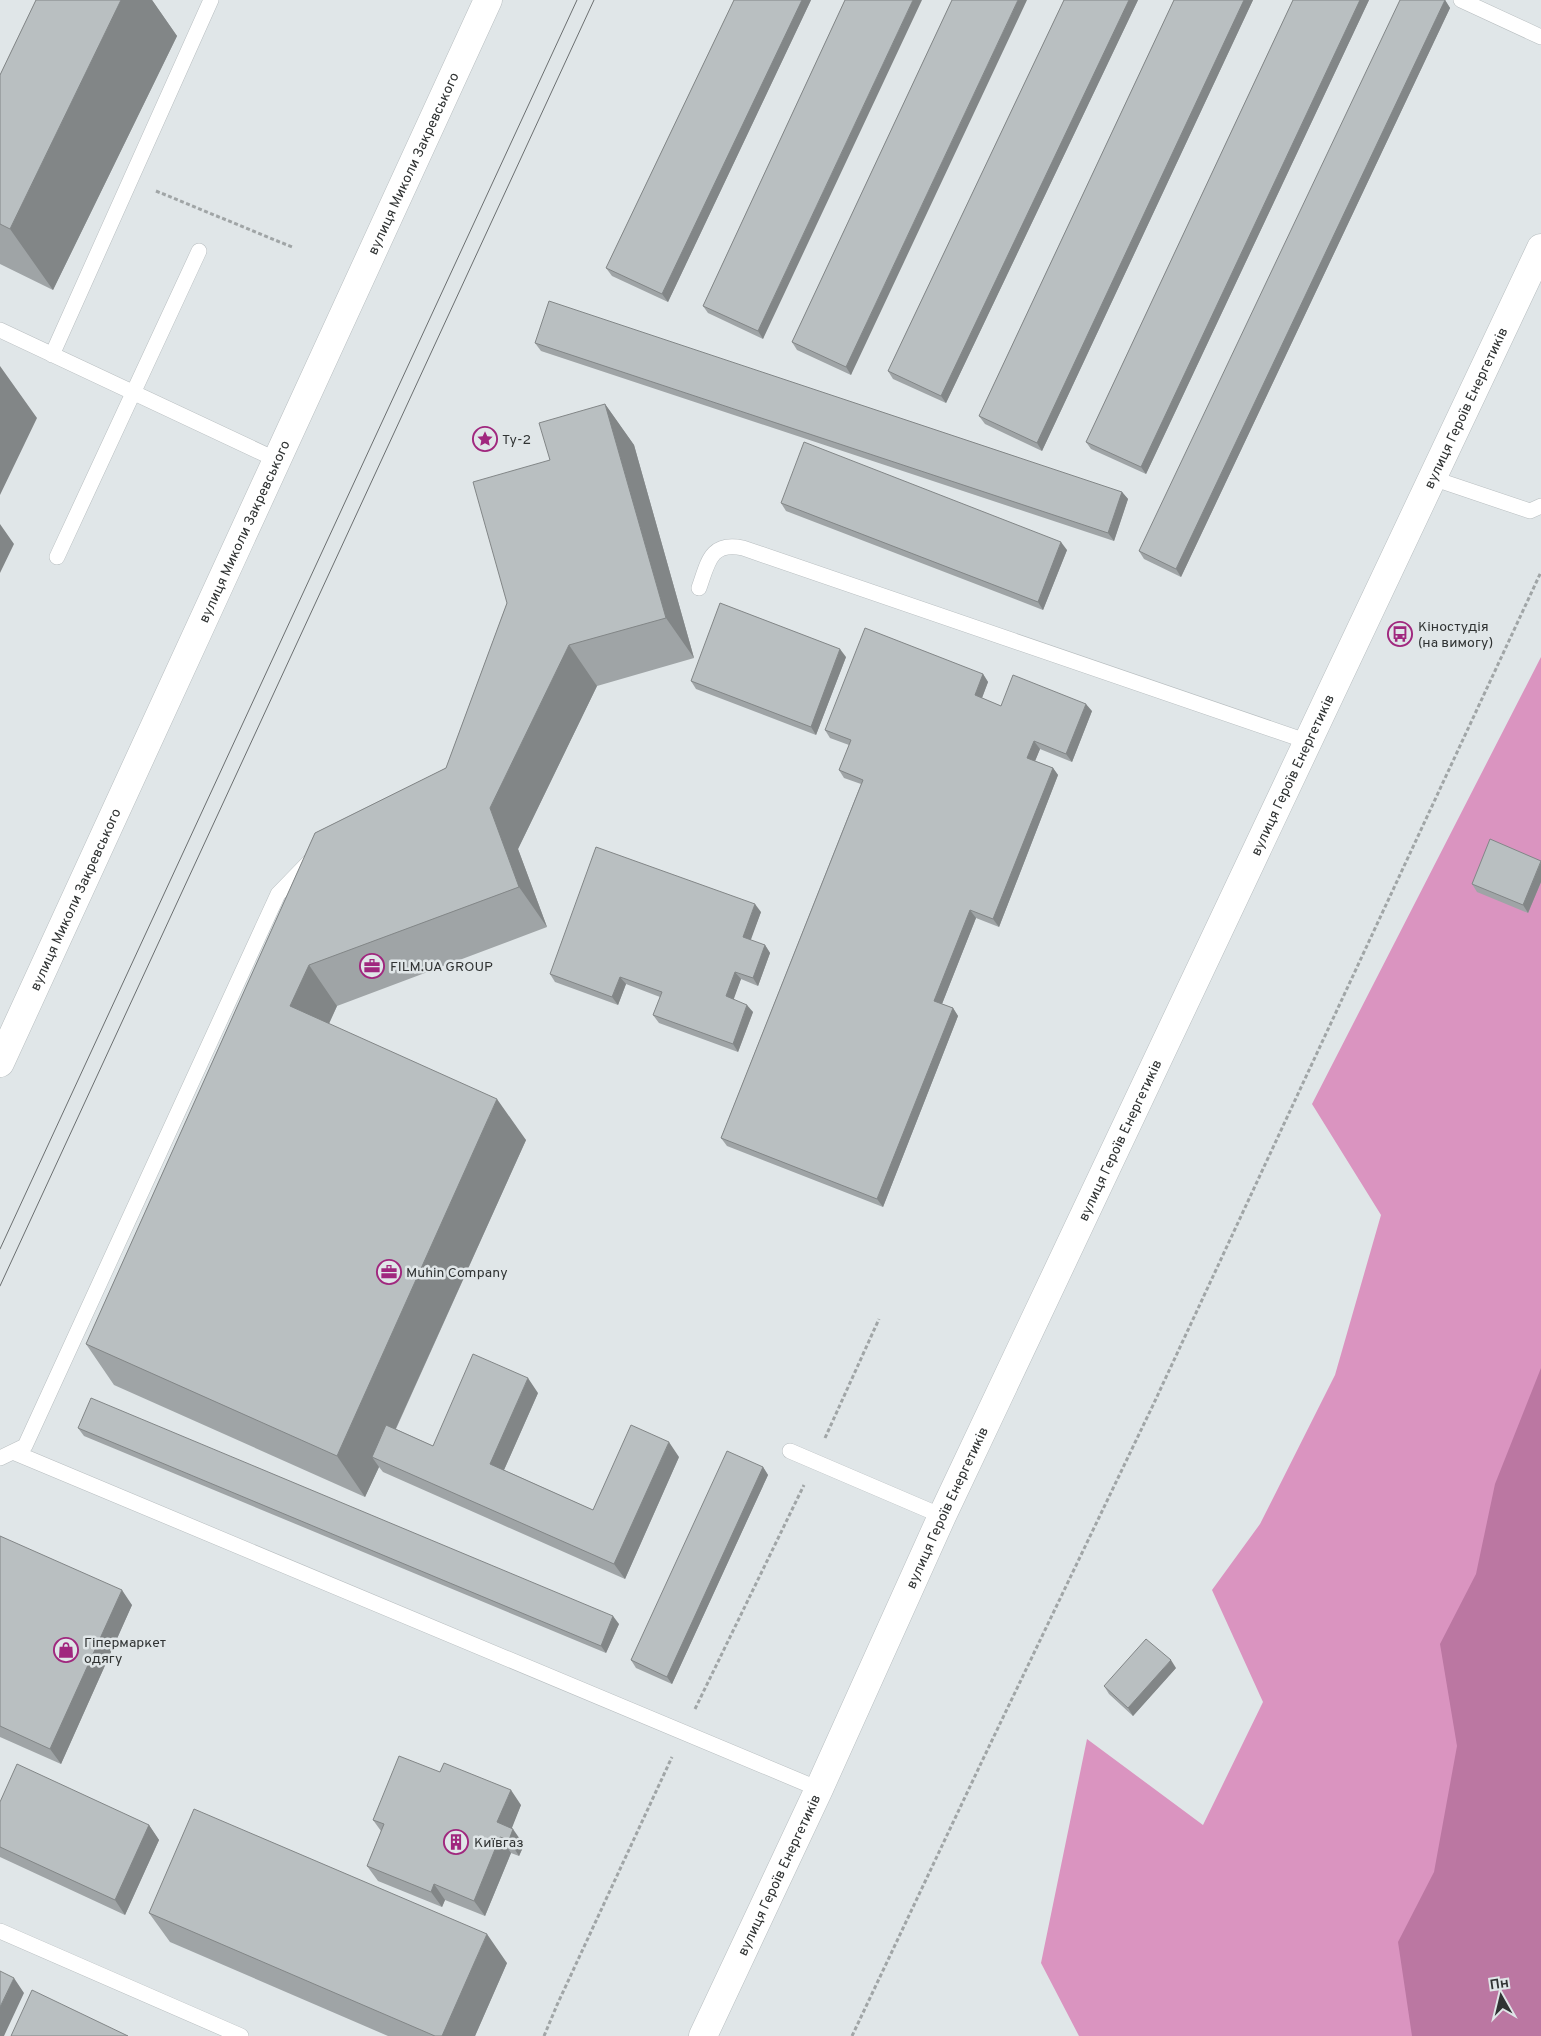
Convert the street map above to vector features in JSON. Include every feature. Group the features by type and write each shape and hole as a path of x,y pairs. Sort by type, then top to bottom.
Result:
{"street":[{"name":"вулиця Миколи Закревського","path":"0,1063 488,0"},
{"name":"вулиця Героїв Енергетиків","path":"703,2036 942,1516 1541,248"}],"lane":[{"path":"52,355 211,0"},
{"path":"1462,0 1541,36"},
{"path":"57,557 199,250"},
{"path":"0,330 277,460"},
{"path":"1432,478 1530,511 1541,506"},
{"path":"699,588 713,554 729,545 743,548 1309,742"},
{"path":"7,1455 25,1446 278,894 302,868 323,850"},
{"path":"790,1451 942,1516"},
{"path":"7,1455 818,1789"},
{"path":"0,1932 241,2036"}],"path":[{"path":"130,180 292,247"},
{"path":"852,2036 1154,1403 1541,572"},
{"path":"544,2036 684,1733 815,1462 879,1319"}],"shaded area":[{"path":"1541,657 1541,2036 1079,2036 1041,1963 1087,1739 1203,1825 1263,1702 1212,1590 1260,1524 1335,1375 1381,1215 1312,1104"},
{"path":"1541,1368 1541,2036 1412,2036 1398,1942 1434,1872 1457,1746 1440,1644 1476,1574 1495,1484"}],"building":[{"path":"36,0 121,0 10,229 0,224 0,75"},
{"path":"734,0 802,0 662,294 606,268"},
{"path":"845,0 913,0 758,331 703,306"},
{"path":"952,0 1018,0 846,367 792,342"},
{"path":"1064,0 1129,0 941,396 888,371"},
{"path":"1174,0 1244,0 1037,443 979,416"},
{"path":"1293,0 1360,0 1141,467 1086,442"},
{"path":"1400,0 1445,0 1176,569 1139,551"},
{"path":"549,301 1122,492 1108,533 535,343"},
{"name":"FILM.UA GROUP","path":"605,404 666,618 569,645 490,808 519,887 309,965 290,1006 497,1099 337,1456 86,1344 315,833 446,768 507,603 473,482 550,460 539,423"},
{"path":"804,442 1061,542 1038,602 781,503"},
{"path":"720,603 840,649 811,727 691,681"},
{"path":"865,628 983,674 975,695 1001,706 1013,675 1086,704 1066,754 1034,741 1027,758 1053,768 993,919 970,910 934,1001 953,1008 877,1199 721,1138 863,780 839,770 851,740 825,730"},
{"path":"1490,839 1541,861 1523,905 1472,884"},
{"path":"596,847 755,904 743,937 765,945 753,978 735,972 726,996 747,1005 733,1044 653,1015 662,992 620,977 612,997 550,974"},
{"path":"473,1354 528,1378 490,1464 593,1510 631,1425 669,1442 614,1564 372,1457 386,1425 433,1446"},
{"path":"91,1398 613,1616 601,1646 78,1428"},
{"path":"727,1451 763,1467 667,1677 631,1660"},
{"path":"0,1536 122,1590 50,1749 0,1726"},
{"path":"1146,1639 1171,1660 1128,1708 1104,1686"},
{"name":"Київгаз","path":"399,1756 440,1772 444,1763 511,1790 497,1822 513,1829 509,1840 500,1837 474,1901 434,1884 431,1892 367,1866 384,1824 373,1820"},
{"path":"17,1764 149,1825 115,1900 0,1847 0,1802"},
{"path":"194,1809 487,1934 442,2036 435,2036 149,1913"},
{"path":"0,1971 14,1978 0,2007"},
{"path":"32,1990 128,2036 11,2036"}],"tram line":[{"path":"0,1249 577,0"},
{"path":"0,1286 594,0"}],"place":[{"name":"Ту-2","path":"485,439"},
{"name":"Кіностудія (на вимогу)","path":"1400,634"},
{"name":"FILM.UA GROUP","path":"372,966"},
{"name":"Muhin Company","path":"389,1272"},
{"name":"Гіпермаркет одягу","path":"66,1650"},
{"name":"Київгаз","path":"456,1842"}]}
